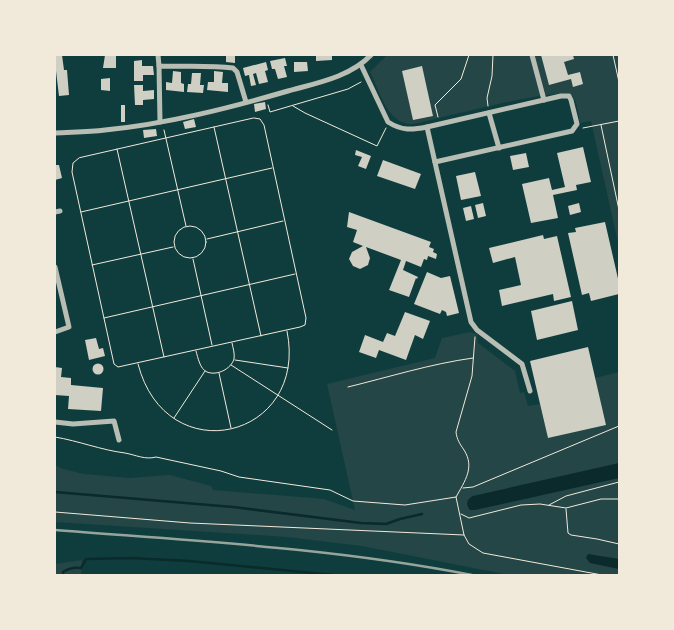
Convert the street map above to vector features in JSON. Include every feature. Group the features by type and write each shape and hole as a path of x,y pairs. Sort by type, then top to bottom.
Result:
{"street":[{"path":"158,55 162,122"},
{"path":"55,133 104,130 162,122 246,102 332,79 361,65 371,55"},
{"path":"532,55 544,100"},
{"path":"361,65 388,122 404,130 427,127 561,96 569,96 571,100 578,124 572,131 435,162"},
{"path":"158,66 233,68 237,72 246,102"},
{"path":"489,112 499,148"},
{"path":"427,127 471,322 477,330 522,364 530,391"},
{"path":"55,267 57,284 69,327 55,332"},
{"path":"55,422 73,424 114,421 119,440"}],"path":[{"path":"440,124 436,105 461,79 469,55"},
{"path":"489,112 486,98 492,76 493,55"},
{"path":"613,55 619,82"},
{"path":"292,105 305,114 377,146 388,122"},
{"path":"254,118 260,119 264,124 306,321 303,327 121,368 116,366 104,318 80,212 72,172 73,163 79,158 166,137 254,118"},
{"path":"576,127 589,128 619,121"},
{"path":"162,122 186,226"},
{"path":"601,125 619,210"},
{"path":"214,127 261,336"},
{"path":"117,149 164,358"},
{"path":"80,212 273,168"},
{"path":"206,240 284,221"},
{"path":"186,226 199,228 204,233 206,240 203,251 193,258 183,257 176,252 174,247 173,242 176,234 186,226"},
{"path":"92,265 174,247"},
{"path":"193,258 212,346"},
{"path":"104,318 296,274"},
{"path":"138,364 145,385 152,398 174,418 186,425 201,429 215,431 231,429 245,425 257,418 278,395 285,382 288,368 290,350 287,330"},
{"path":"477,330 474,340 472,376 456,432 457,440 469,460 468,476 456,497 464,535 469,544 483,553 602,575"},
{"path":"196,350 198,361 205,370 209,373 218,372 231,365 234,359 232,342"},
{"path":"348,387 398,375 416,368 474,358"},
{"path":"234,359 288,368"},
{"path":"231,365 332,430"},
{"path":"174,418 205,370"},
{"path":"218,372 231,429"},
{"path":"462,488 472,487 619,426"},
{"path":"55,437 107,451 148,459 156,457 239,476 330,490 353,501 405,505 456,497"},
{"path":"548,506 566,496 619,482"},
{"path":"460,514 469,518 521,505 540,504 566,508 601,499 619,499"},
{"path":"566,508 568,533 619,544"},
{"path":"55,512 190,523 464,535"}],"shaded area":[{"path":"387,55 619,55 619,247 591,121 580,123 576,104 571,95 562,93 545,95 413,124 404,123 391,113 381,97 370,72"},
{"path":"470,332 477,334 478,343 515,371 520,393 524,392 528,406 540,404 548,438 606,425 595,378 619,372 619,575 509,575 362,546 287,537 55,522 55,465 84,474 129,478 170,475 211,486 213,490 324,499 355,510 327,384 435,358 442,338"},
{"path":"619,463 619,478 475,510 470,510 467,504 468,500 473,496"},
{"path":"588,554 619,559 619,569 590,563 586,558"},
{"path":"82,560 81,575 55,575 55,564"}],"building":[{"path":"55,55 62,55 64,70 67,70 69,95 59,96 55,71"},
{"path":"105,55 116,55 116,68 103,68"},
{"path":"226,55 235,55 235,63 226,62"},
{"path":"316,55 332,55 332,60 316,61"},
{"path":"541,55 573,55 574,59 564,62 568,75 580,72 583,84 573,87 571,79 549,85"},
{"path":"285,58 287,66 284,66 287,77 278,79 270,61"},
{"path":"142,60 142,66 153,66 154,75 143,75 143,81 134,81 134,61"},
{"path":"266,62 268,70 265,71 268,82 259,84 256,73 253,74 256,85 251,86 249,75 245,76 243,68"},
{"path":"294,62 307,62 308,71 294,72"},
{"path":"422,66 433,116 413,120 402,71"},
{"path":"173,71 181,72 181,83 184,84 184,92 166,90 166,82 172,83"},
{"path":"214,71 223,72 222,83 228,83 228,92 207,90 208,82 214,82"},
{"path":"192,73 201,73 200,85 204,85 203,93 187,92 188,84 191,84"},
{"path":"110,78 110,91 101,90 101,79"},
{"path":"134,85 143,85 143,91 154,90 154,99 143,100 143,105 135,105"},
{"path":"265,102 266,109 255,112 254,104"},
{"path":"121,105 125,105 125,122 121,122"},
{"path":"194,119 196,127 185,129 183,122"},
{"path":"156,129 157,136 144,138 143,130"},
{"path":"583,147 591,182 576,185 577,190 553,195 558,218 531,223 522,184 549,178 552,190 565,187 557,153"},
{"path":"356,150 371,156 366,169 358,166 362,157 355,155"},
{"path":"526,153 529,167 513,170 510,156"},
{"path":"383,160 421,174 415,189 377,176"},
{"path":"55,165 59,165 62,178 55,180"},
{"path":"475,172 481,196 461,200 456,176"},
{"path":"483,203 486,216 478,218 475,205"},
{"path":"579,203 581,212 570,215 568,206"},
{"path":"471,206 474,219 466,221 463,208"},
{"path":"349,212 431,242 429,247 434,249 433,252 437,254 436,259 428,256 427,260 424,259 421,267 406,261 403,270 418,277 409,297 389,290 401,260 366,247 370,258 368,265 360,269 353,266 349,259 352,252 363,246 353,242 357,230 347,227"},
{"path":"605,222 619,283 619,294 591,301 589,293 582,295 568,233 576,232 575,228"},
{"path":"543,235 544,239 557,236 571,297 554,301 553,294 502,306 499,290 521,285 515,257 493,263 489,248"},
{"path":"427,272 441,278 450,276 459,313 447,316 446,312 442,310 440,314 414,304"},
{"path":"572,301 578,330 537,340 531,311"},
{"path":"405,312 430,321 423,339 415,335 406,360 379,350 376,358 359,352 365,335 383,342 387,333 395,336"},
{"path":"96,338 99,349 103,348 105,356 89,360 85,340"},
{"path":"588,347 606,425 548,438 530,361"},
{"path":"98,363 104,369 98,375 92,369"},
{"path":"55,367 62,368 61,377 71,378 71,385 103,388 101,411 68,409 69,396 55,395"}],"waterway":[{"path":"55,492 233,507 361,523 386,524 422,514"},
{"path":"63,575 63,572 68,570 81,568 86,559 131,558 189,561 333,575"}],"railway":[{"path":"55,530 264,546 368,558 472,575"}]}
